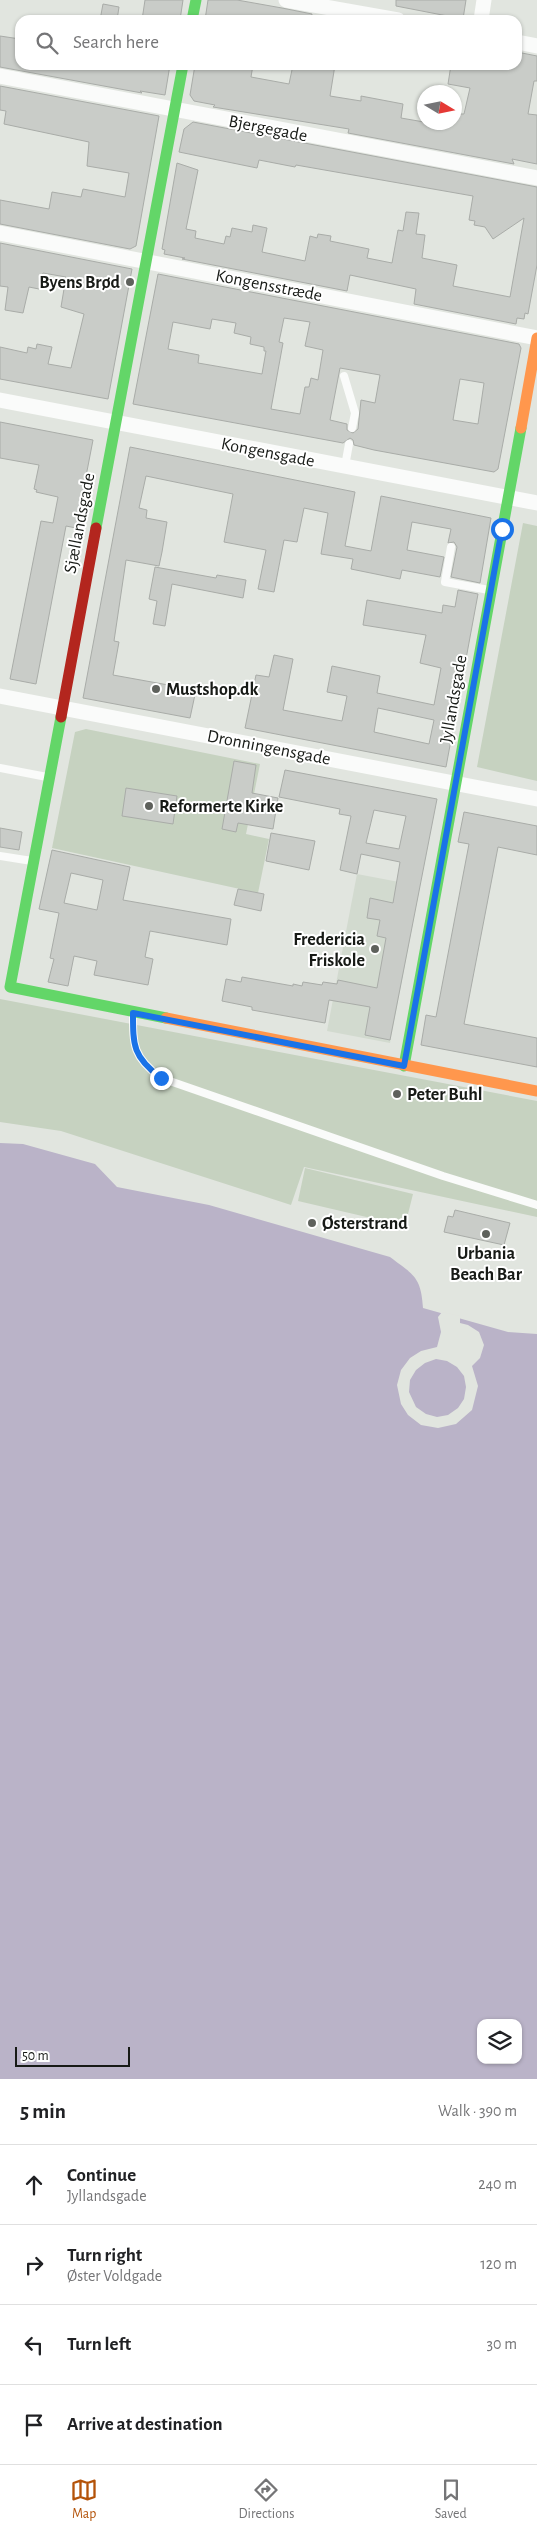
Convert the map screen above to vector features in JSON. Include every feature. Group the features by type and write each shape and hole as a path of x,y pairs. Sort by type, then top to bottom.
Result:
{"street":[{"path":"193,15 196,0"},
{"path":"286,0 370,15"},
{"path":"481,15 484,0"},
{"path":"522,43 537,46"},
{"name":"Sjællandsgade","path":"5,986 34,862 182,70"},
{"name":"Bjergegade","path":"0,76 537,178"},
{"name":"Kongensstræde","path":"0,233 537,338"},
{"name":"Jyllandsgade","path":"404,1066 537,338"},
{"name":"Kongensgade","path":"0,400 537,503"},
{"name":"Dronningensgade","path":"0,696 537,799"},
{"path":"5,986 537,1092"}],"lane":[{"path":"344,376 355,413 352,428"},
{"path":"345,466 349,444"},
{"path":"451,547 445,582 491,590"},
{"path":"0,768 49,778"},
{"path":"0,856 34,862"},
{"path":"133,1013 136,1053 144,1065 161,1078 435,1173 537,1205"}],"shaded area":[{"name":"Fredericia Friskole","path":"357,874 420,886 390,1043 327,1031"},
{"path":"0,1143 23,1144 95,1164 117,1187 209,1205 390,1257 415,1278 420,1289 423,1308 508,1332 537,1334 537,2079 0,2079"}],"green space":[{"path":"523,523 537,526 537,781 477,767"},
{"path":"86,729 260,764 246,834 269,839 258,893 52,848 75,732"},
{"path":"0,999 537,1101 537,1217 304,1167 291,1205 61,1131 0,1122"},
{"path":"305,1168 413,1194 405,1226 298,1201"}],"pier":[{"path":"442,1312 460,1316 460,1323 468,1325 479,1332 484,1345 480,1358 472,1366 478,1386 472,1410 456,1424 438,1428 421,1425 408,1415 401,1404 397,1385 401,1370 410,1358 421,1351 437,1347 441,1332 438,1317","holes":["436,1359 447,1361 457,1367 464,1376 466,1387 464,1399 458,1408 448,1415 437,1417 426,1414 416,1407 409,1392 410,1380 416,1370 425,1363"]}],"building":[{"path":"145,0 183,0 181,15 143,15"},
{"path":"208,0 237,0 312,14 312,15 206,15"},
{"path":"396,0 466,0 464,15 442,15 396,6"},
{"path":"103,4 119,7 118,15 101,15"},
{"path":"0,36 15,38 15,70 0,67"},
{"path":"522,53 537,56 537,81 534,81 528,114 537,115 537,164 512,159 514,164 348,133 349,129 213,107 215,105 194,101 190,95 194,70 252,70 251,77 289,84 292,70 334,70 330,96 361,101 361,96 403,104 401,118 417,121 417,130 462,130 462,114 464,114 470,88 462,85 448,84 450,70 522,70"},
{"path":"16,70 169,70 165,95 140,91 142,93"},
{"path":"0,86 159,116 136,246 130,249 0,224 0,200 49,209 52,192 81,197 83,189 125,197 129,173 87,166 89,142 4,124 6,111 0,110"},
{"path":"193,122 537,187 537,265 528,314 525,313 524,319 517,318 516,324 414,304 416,289 350,275 347,291 164,254 165,250 162,249 177,163 198,170 186,229 196,231 195,238 224,244 226,236 230,237 232,228 252,232 253,225 267,228 262,252 305,261 310,236 317,238 318,234 331,236 330,241 369,249 367,258 392,263 398,230 403,231 406,212 419,213 416,234 425,235 422,258 457,265 453,286 510,297 524,218 493,239 485,227 474,225 475,221 469,220 473,196 296,165 295,167 259,160 257,168 179,152 184,129"},
{"path":"0,243 132,269 108,399 0,379 0,347 27,353 28,347 36,349 37,344 52,347 48,364 71,368 84,314 61,307 66,277 43,273 39,289 29,287 23,313 5,310 8,287 0,286"},
{"path":"158,274 519,344 521,348 498,469 494,472 374,450 354,445 353,440 350,438 343,443 133,404","holes":["284,318 310,322 305,346 323,350 318,380 311,378 309,387 305,387 300,414 271,409 283,343 279,342","212,319 236,323 234,333 251,337 250,344 264,347 264,351 266,351 262,374 198,363 199,355 168,349 173,322 210,329","340,368 380,375 375,403 361,400 358,429 353,433 347,430 347,424 330,420","460,379 484,383 478,424 453,420"]},
{"path":"0,422 93,440 76,528 66,526 36,684 10,679 41,521 53,523 58,497 36,492 37,490 34,489 39,465 0,458"},
{"path":"130,447 355,492 345,546 371,551 381,496 491,518 480,583 451,577 457,547 454,542 448,543 451,529 412,522 407,550 444,557 440,577 402,570 400,579 351,569 353,559 321,554 328,513 304,508 297,542 284,540 274,592 258,589 266,550 224,542 233,494 146,476 139,508 147,510 146,518 167,522 159,566 126,560 114,641 119,642 113,675 196,690 190,718 83,698"},
{"path":"155,567 216,578 217,575 246,580 243,598 172,584 165,626 153,624 157,601 149,599"},
{"path":"458,590 478,594 446,767 245,728 256,675 269,677 274,655 293,659 283,710 342,721 347,696 327,692 332,666 380,676 377,693 434,705 441,668 420,663 426,635 363,625 367,600 442,613 443,605 455,607","holes":["378,708 434,720 429,744 374,732"]},
{"path":"234,761 256,765 252,793 278,798 273,829 238,823 236,832 222,829"},
{"path":"285,770 437,799 390,1040 365,1035 370,1007 329,1000 325,1023 252,1010 252,1007 222,1001 226,979 241,982 242,977 293,986 293,984 302,986 303,982 322,985 323,982 337,984 338,980 377,988 386,938 377,936 380,920 367,918 370,898 393,903 400,862 361,854 357,874 340,870 351,816 339,814 340,809 279,797","holes":["374,810 406,816 399,849 366,843"]},
{"name":"Reformerte Kirke","path":"126,788 177,796 173,824 122,816"},
{"path":"464,812 537,826 537,855 498,847 464,1024 537,1038 537,1067 421,1045 426,1015 436,1017 469,844 458,842"},
{"path":"0,828 22,832 19,850 0,847"},
{"path":"271,833 315,841 309,870 266,861"},
{"path":"52,850 130,867 123,900 231,919 227,945 150,931 145,957 153,959 148,985 94,975 97,961 74,956 68,986 48,982 54,959 50,958 59,913 39,909","holes":["71,873 103,880 97,910 64,903"]},
{"path":"238,889 264,894 261,911 234,905"},
{"path":"455,1210 510,1223 504,1245 444,1232 448,1216 453,1217"}],"traffic: fast":[{"path":"193,15 196,0"},
{"path":"96,528 182,70"},
{"path":"404,1066 521,428"},
{"path":"61,717 10,987 166,1018"}],"traffic: slow":[{"path":"521,428 537,338"},
{"path":"166,1018 537,1091"}],"traffic: jam":[{"path":"61,717 96,528"}],"place":[{"name":"Byens Brød","path":"130,282"},
{"name":"Mustshop.dk","path":"156,689"},
{"name":"Reformerte Kirke","path":"149,806"},
{"name":"Fredericia Friskole","path":"375,949"},
{"name":"Peter Buhl","path":"397,1094"},
{"name":"Østerstrand","path":"312,1223"},
{"name":"Urbania Beach Bar","path":"486,1234"}],"route":[{"path":"161,1078 144,1065 136,1053 133,1041 133,1013 404,1066 502,529"}]}
